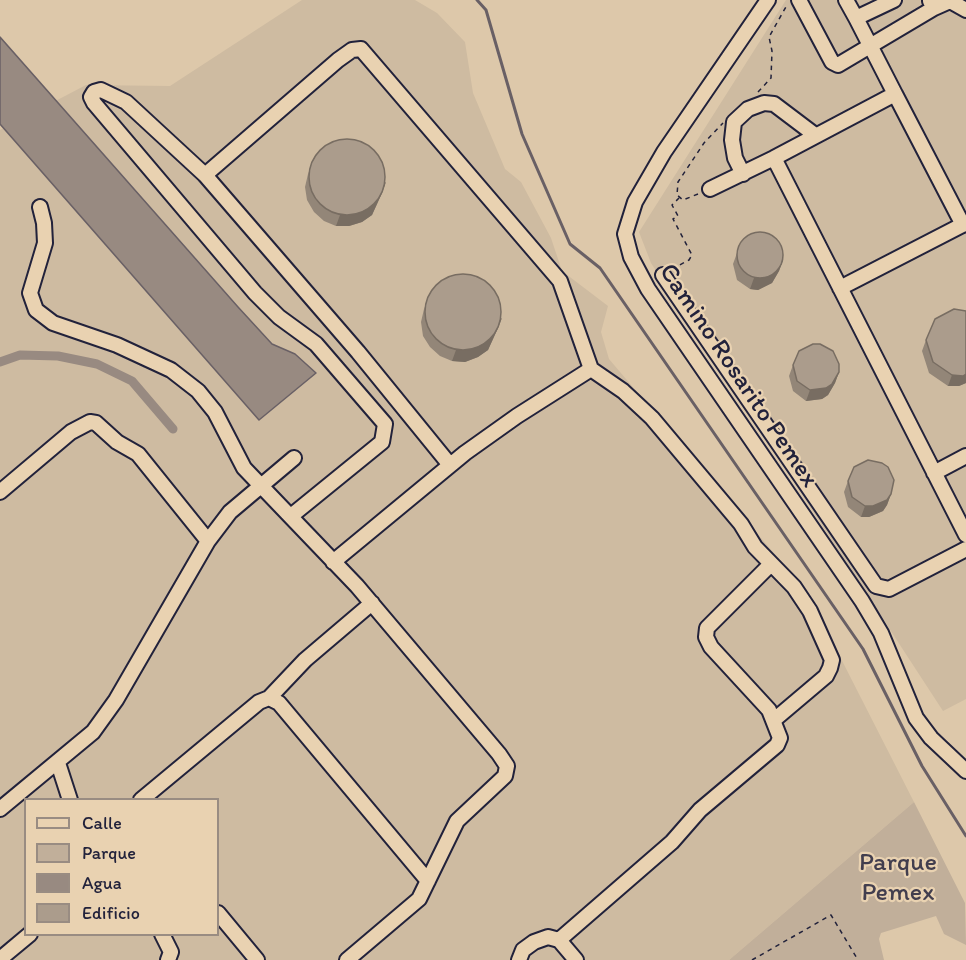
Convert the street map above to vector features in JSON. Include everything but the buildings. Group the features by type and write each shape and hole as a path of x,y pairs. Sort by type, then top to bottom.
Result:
{"street":[{"path":"799,0 832,62 838,65 932,4 951,0 966,10"},
{"path":"840,288 964,224 846,0"},
{"path":"856,18 894,0"},
{"name":"Camino Rosarito Pemex","path":"763,3 664,152 635,202 625,234 648,289 867,609 881,633 916,718 931,738 966,771"},
{"path":"205,175 338,60 352,50 361,49 560,281 591,369 623,391 652,418 741,524 754,547 805,601 832,660 826,676 774,720"},
{"path":"291,516 382,442 385,424 316,344 279,317 255,293 94,103 92,94 101,90 126,102 205,175 358,352 450,465"},
{"path":"710,189 895,94"},
{"path":"743,174 735,158 732,140 734,122 748,109 765,103 774,104 815,135"},
{"path":"774,158 966,535"},
{"path":"40,207 44,222 45,243 30,293 36,310 53,323 117,345 182,377 214,412 238,459 260,486 372,603 507,766 505,776 457,821 419,899 347,960"},
{"path":"665,278 870,581 876,586 889,589 966,549"},
{"path":"333,562 450,465 518,416 591,369"},
{"path":"0,492 71,432 90,422 96,423 117,442 138,454 208,541"},
{"path":"934,473 966,456"},
{"path":"0,809 58,763 104,719 208,541 230,512 294,459"},
{"path":"560,940 672,842 700,810 777,745 780,738 770,710 711,646 706,637 707,628 771,564"},
{"path":"143,798 259,702 269,698 305,660 372,603"},
{"path":"269,698 279,703 428,881"},
{"path":"58,763 69,798"},
{"path":"219,914 257,960"},
{"path":"0,959 28,936"},
{"path":"163,936 171,952 168,960"},
{"path":"519,960 522,950 548,937 560,940 576,960"}],"path":[{"path":"665,278 673,269 689,260 692,255 673,219 678,216 672,205 680,197"},
{"path":"752,960 831,915 858,960"}],"shaded area":[{"path":"302,0 415,0 437,13 465,42 473,93 505,169 521,182 551,238 562,271 608,306 601,332 609,359 807,592 914,802 729,960 0,960 0,130 86,85 170,86"},
{"path":"786,0 966,0 966,699 943,711 651,263 639,232"}],"green space":[{"name":"Parque Pemex","path":"914,802 965,903 966,945 944,934 936,916 881,933 879,939 884,960 729,960"}],"water":[{"path":"0,37 272,344 295,354 316,373 259,420 0,124"}],"waterway":[{"path":"477,0 486,10 522,134 570,244 600,268 863,649 922,766 966,836"},
{"path":"0,362 20,355 58,356 97,364 132,381 173,429"}]}
